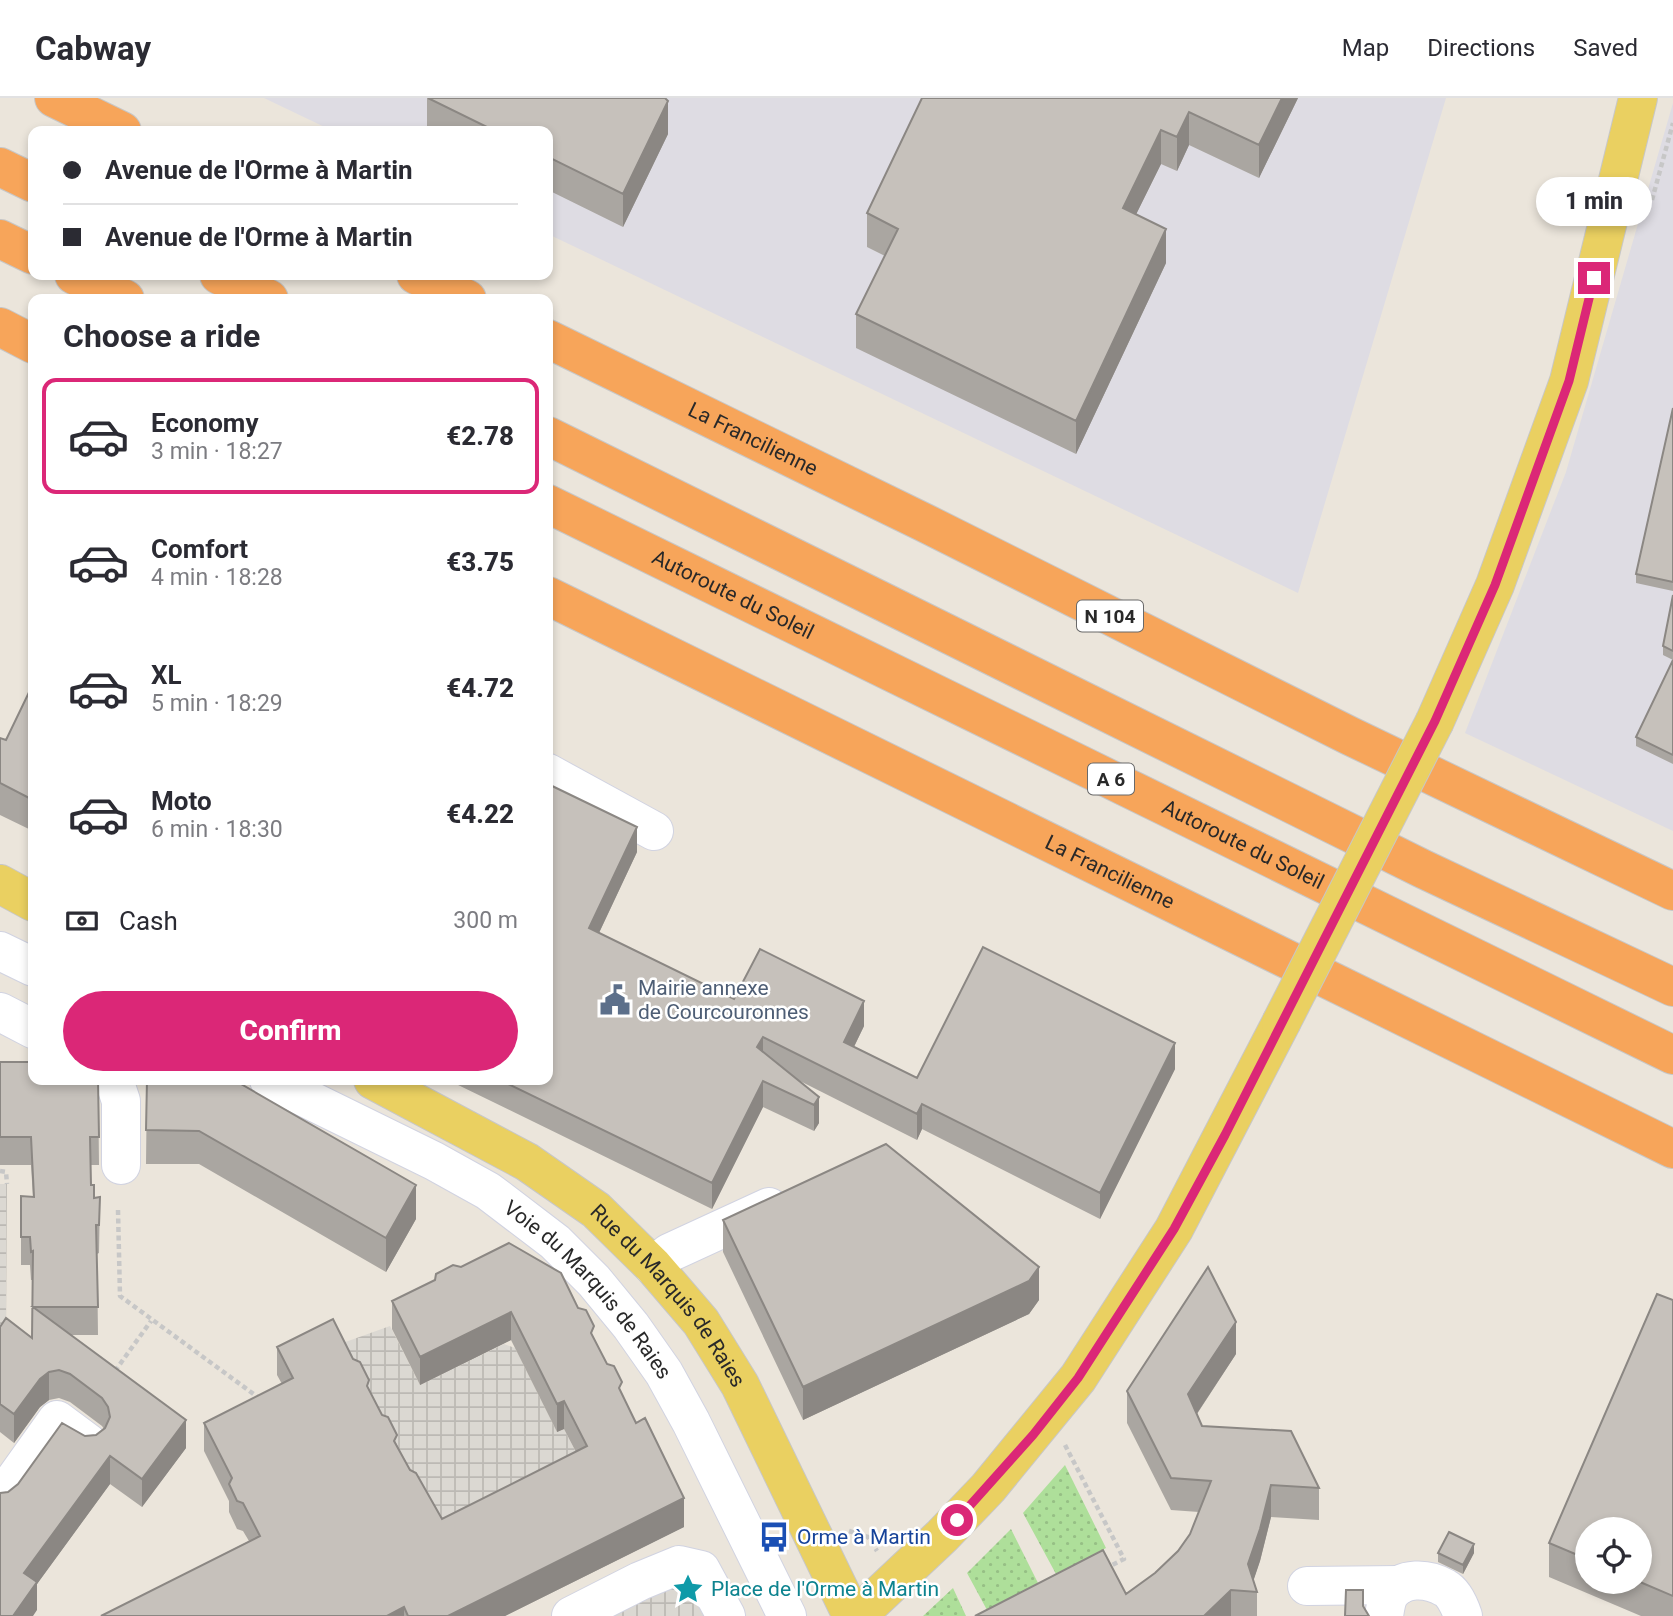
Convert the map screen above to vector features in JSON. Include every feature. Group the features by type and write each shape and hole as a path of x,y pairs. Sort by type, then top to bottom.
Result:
{"highway":[{"path":"54,98 112,126"},
{"path":"0,167 28,181"},
{"path":"0,239 28,253"},
{"path":"85,280 114,294"},
{"path":"229,280 259,294"},
{"path":"427,280 456,294"},
{"path":"0,327 28,341"},
{"name":"La Francilienne","path":"553,341 926,523 1350,736 1673,891"},
{"path":"553,438 1423,869 1673,987"},
{"name":"Autoroute du Soleil","path":"553,506 1673,1055"},
{"name":"La Francilienne","path":"553,598 1673,1149"}],"main road":[{"path":"857,1616 988,1488 1078,1378 1174,1229 1281,1023 1435,721 1495,585 1569,381 1638,98"},
{"path":"0,884 28,899"},
{"name":"Rue du Marquis de Raies","path":"382,1085 527,1162 596,1210 653,1266 701,1322 740,1385 852,1616"}],"street":[{"path":"553,776 654,831"},
{"path":"0,951 28,965"},
{"path":"0,1012 28,1027"},
{"path":"116,1085 129,1151"},
{"name":"Voie du Marquis de Raies","path":"279,1085 434,1161 488,1191 555,1242 594,1281 632,1326 664,1373 787,1616"},
{"path":"653,1266 669,1253 805,1190"},
{"path":"0,1500 57,1420 88,1443"},
{"path":"571,1616 640,1581 679,1565 701,1570 726,1616"},
{"path":"1307,1586 1392,1601 1420,1579 1447,1589 1463,1616"}],"path":[{"path":"0,1171 6,1172 7,1184"},
{"path":"118,1210 120,1296 259,1398"},
{"path":"112,1375 151,1321"},
{"path":"1065,1444 1124,1559 1101,1570"},
{"path":"845,1530 869,1537 895,1580"}],"shaded area":[{"path":"264,98 1446,98 1298,593 553,236 553,126 323,126"},
{"path":"1673,103 1673,831 1465,733 1566,472"},
{"path":"0,1184 7,1184 6,1329 0,1329"},
{"path":"390,1326 420,1385 504,1344 515,1348 557,1432 564,1429 581,1462 435,1535 337,1345"},
{"name":"Place de l'Orme à Martin","path":"708,1561 736,1616 599,1616"}],"green space":[{"path":"1065,1465 1106,1548 1056,1574 1023,1513"},
{"path":"1011,1529 1038,1583 987,1610 967,1573"},
{"path":"953,1588 966,1616 923,1616"}],"building":[{"path":"428,98 665,98 668,101 623,194 553,159 553,126 485,126"},
{"path":"922,98 1282,98 1259,145 1189,112 1177,137 1161,130 1123,208 1166,229 1076,421 856,314 898,229 867,213"},
{"path":"1673,408 1673,582 1636,574"},
{"path":"1673,595 1673,651 1663,646"},
{"path":"1673,660 1673,755 1636,737"},
{"path":"28,694 28,797 0,783 0,738 6,740"},
{"path":"553,786 637,827 589,928 734,999 760,949 864,1001 844,1042 917,1078 983,947 1175,1043 1100,1193 922,1104 917,1114 763,1037 757,1047 819,1097 814,1105 763,1081 712,1183 510,1085 553,1085"},
{"path":"0,1062 28,1062 28,1085 98,1085 99,1137 90,1137 91,1185 94,1185 94,1198 100,1197 99,1225 96,1225 98,1307 33,1307 186,1420 142,1479 110,1456 24,1573 37,1582 13,1616 0,1616 0,1493 8,1492 18,1484 62,1423 85,1436 96,1435 105,1428 110,1417 102,1398 70,1374 59,1370 49,1372 40,1379 14,1414 0,1404 0,1327 6,1318 32,1338 33,1251 31,1252 30,1237 21,1237 21,1196 34,1197 31,1137 0,1137"},
{"path":"147,1085 243,1085 416,1185 386,1238 199,1131 146,1130"},
{"path":"886,1144 1039,1267 1029,1281 803,1387 723,1220"},
{"path":"509,1243 561,1273 578,1308 586,1310 594,1326 591,1333 607,1364 614,1366 622,1382 619,1388 636,1423 645,1418 684,1498 448,1616 408,1616 404,1607 387,1616 101,1616 260,1536 243,1503 237,1501 229,1484 232,1478 204,1423 293,1378 277,1347 333,1319 353,1359 360,1362 369,1380 367,1386 382,1415 388,1417 397,1435 394,1441 442,1519 587,1446 564,1401 557,1404 511,1312 420,1357 392,1301 435,1280 436,1274 453,1265 461,1267"},
{"path":"1208,1267 1236,1322 1188,1394 1202,1426 1291,1431 1319,1488 1271,1485 1248,1564 1257,1592 1231,1590 1204,1616 975,1616 1103,1550 1126,1594 1155,1573 1178,1551 1190,1534 1211,1481 1171,1478 1127,1391"},
{"path":"1657,1294 1673,1300 1673,1596 1652,1587 1652,1517 1575,1517 1575,1554 1549,1543"},
{"path":"1449,1532 1474,1544 1463,1565 1438,1553"},
{"path":"1346,1590 1363,1590 1363,1606 1369,1616 1345,1616"}],"place":[{"name":"Mairie annexe de Courcouronnes","path":"615,1000"},
{"name":"Orme à Martin","path":"774,1537"},
{"name":"Place de l'Orme à Martin","path":"688,1589"}],"route":[{"path":"957,1520 988,1488 1078,1378 1174,1229 1225,1135 1435,721 1495,585 1569,381 1594,278"}]}
